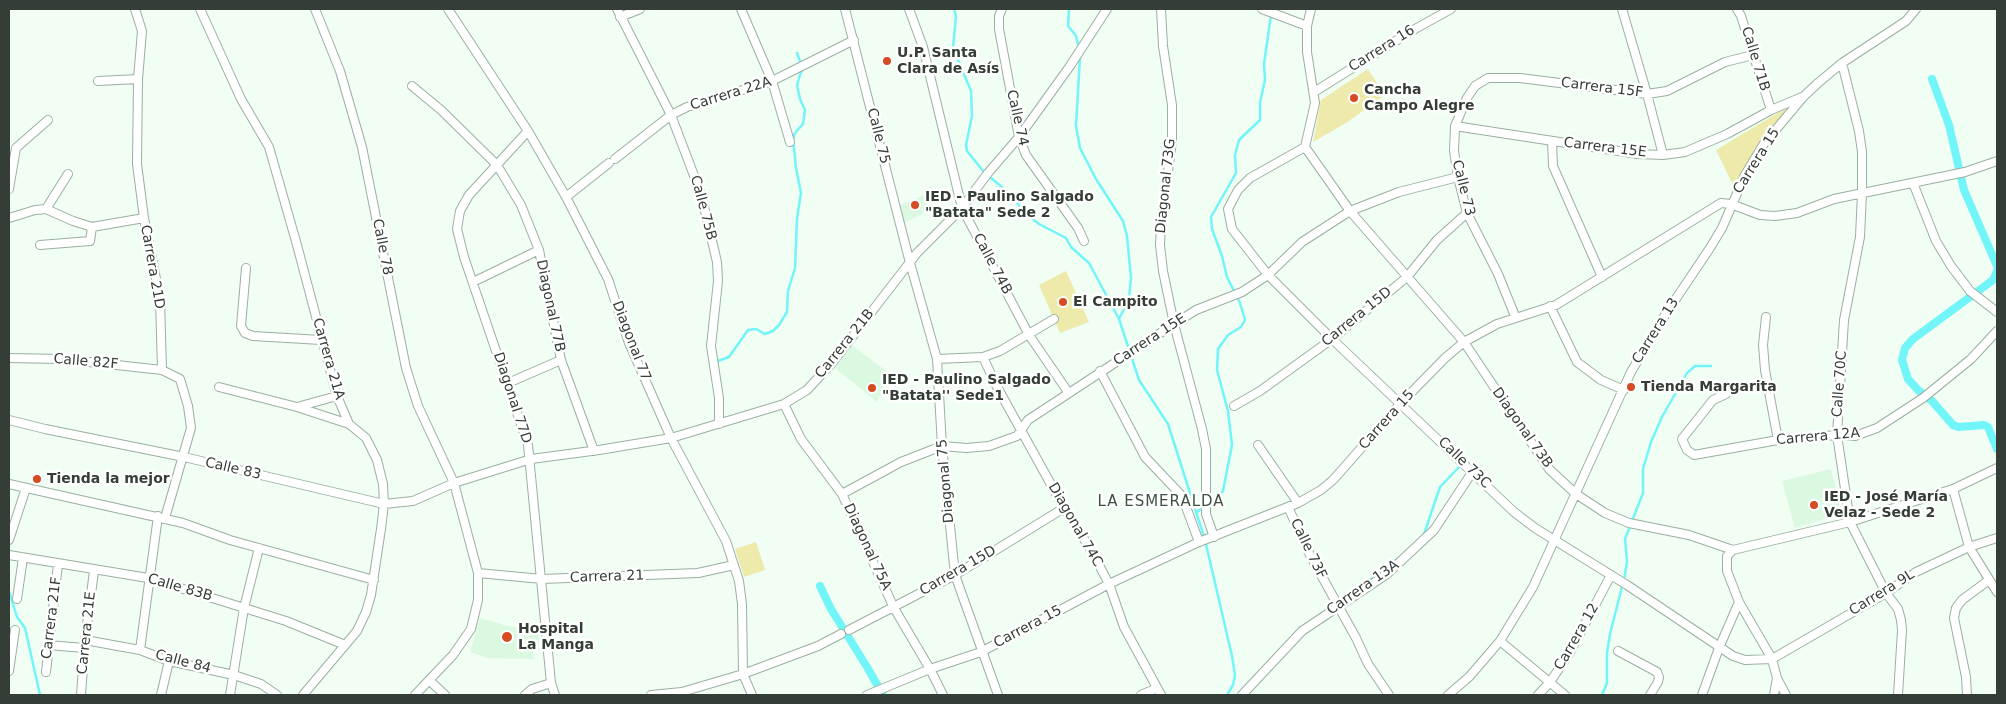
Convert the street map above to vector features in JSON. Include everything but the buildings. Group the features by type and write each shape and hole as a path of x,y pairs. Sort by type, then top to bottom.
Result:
{"street":[{"name":"Carrera 21D","path":"135,9 142,31 138,79 137,164 144,218 160,299 162,370"},
{"name":"Carrera 21A","path":"200,9 241,100 268,147 297,245 336,396 349,424 366,438 377,460 383,484 384,504 374,580 366,612 357,631 303,695"},
{"name":"Calle 78","path":"316,9 343,80 362,147 406,368 418,406 454,483"},
{"name":"Diagonal 77","path":"448,9 528,131 566,197 608,279 629,343 672,438 726,542 734,565 742,604 743,674 752,695"},
{"path":"619,13 640,9"},
{"path":"741,9 772,81 790,142"},
{"name":"Calle 75","path":"845,9 910,263"},
{"name":"Calle 74B","path":"908,9 923,47 962,208 1029,335 1068,392"},
{"name":"Calle 74","path":"1002,9 999,16 999,29 1019,137 1026,155 1078,228 1084,241"},
{"name":"Carrera 21B","path":"454,483 531,459 672,438 784,404 807,390 832,363 928,241 962,208 1019,137 1070,66 1107,9"},
{"name":"Diagonal 73G","path":"1161,9 1163,46 1172,105 1172,140 1160,244 1174,324 1199,411 1206,449 1206,506 1213,538"},
{"path":"1264,9 1307,26"},
{"path":"1305,147 1315,103 1307,52 1307,26 1311,9"},
{"name":"Carrera 16","path":"1314,92 1415,28 1451,9"},
{"path":"1622,9 1663,155"},
{"name":"Calle 71B","path":"1737,9 1742,16 1771,110"},
{"name":"Carrera 15","path":"867,695 930,669 981,652 1109,584 1200,542 1298,503 1321,490 1333,480 1401,403 1445,358 1464,342 1515,316 1550,306 1602,278 1721,203 1731,204 1745,175 1763,145 1804,96 1842,63 1906,21 1916,9"},
{"name":"Calle 75B","path":"619,13 672,115 701,194 717,262 718,281 711,346 719,398 719,424"},
{"name":"Carrera 22A","path":"566,197 672,115 686,107 772,81 854,40"},
{"name":"Carrera 15F","path":"1475,86 1488,78 1520,78 1647,94 1667,91 1725,62 1753,54"},
{"name":"Calle 70C","path":"1842,63 1859,131 1862,152 1862,193 1860,237 1844,320 1837,435 1850,522 1886,593 1898,609 1901,620 1898,695"},
{"path":"98,81 138,79"},
{"name":"Diagonal 77B","path":"412,86 441,110 497,165 521,205 539,250 561,360 594,451"},
{"name":"Calle 73","path":"1475,86 1467,98 1455,126 1454,151 1458,177 1467,213 1498,274 1515,316"},
{"name":"Carrera 15E","path":"1455,126 1638,154 1663,155 1685,152 1804,96"},
{"path":"9,188 12,147 48,120"},
{"name":"Diagonal 77D","path":"528,131 469,195 460,211 457,229 464,257 508,383 531,459 551,683 555,695"},
{"path":"1552,141 1553,166 1602,278"},
{"name":"Calle 73C","path":"1305,147 1250,178 1238,190 1228,209 1232,228 1268,276 1514,512 1535,528 1627,585 1733,656 1745,660 1772,659"},
{"name":"Diagonal 73B","path":"1305,147 1350,211 1464,342 1549,469 1576,494 1605,513 1631,523 1689,535 1733,550"},
{"path":"1731,204 1760,215 1775,216 1797,213 1817,204 1959,174 1997,161"},
{"path":"46,209 68,174"},
{"name":"Carrera 15E","path":"842,494 901,462 942,446 966,448 989,446 1017,436 1022,430 1024,423 1100,371 1196,310 1240,293 1268,276 1302,242 1350,211 1399,192 1458,177"},
{"path":"1914,183 1936,241 1951,266 1970,291 1997,312"},
{"name":"Carrera 13","path":"1448,695 1469,677 1500,641 1533,587 1631,372 1665,315 1722,228 1731,204"},
{"path":"9,218 35,210 46,209 92,227 144,218"},
{"name":"Carrera 15D","path":"1234,406 1260,391 1332,339 1407,277 1437,240 1467,213"},
{"path":"40,245 90,241 92,227"},
{"path":"473,282 539,250"},
{"name":"Diagonal 75","path":"910,263 937,359 942,446 955,575 998,695"},
{"path":"246,268 241,326 245,333 253,336 321,340"},
{"path":"1550,306 1577,362 1601,380 1624,390"},
{"path":"1766,317 1763,345 1765,370 1778,440"},
{"path":"937,359 983,357 1000,351 1054,320"},
{"name":"Carrera 12A","path":"1726,394 1714,400 1682,439 1686,450 1694,455 1778,440 1837,435 1855,436 1869,432 1926,396 1971,358 1997,331"},
{"name":"Diagonal 74C","path":"983,357 996,385 1064,508 1091,550 1109,584 1124,627 1159,692"},
{"name":"Calle 82F","path":"9,358 62,359 162,370"},
{"path":"508,383 561,360"},
{"path":"140,650 148,578 162,517 184,457 191,428 188,406 180,379 162,370"},
{"path":"1100,371 1145,457 1182,496 1200,542"},
{"path":"219,387 297,407 349,424"},
{"path":"297,407 336,396"},
{"name":"Diagonal 75A","path":"784,404 801,439 842,494 894,608 943,695"},
{"name":"Calle 83","path":"9,420 184,457 384,504 414,501 454,483"},
{"name":"Calle 73F","path":"1258,445 1298,503"},
{"path":"1786,695 1777,678 1772,659 1740,602 1726,566 1727,556 1733,550 1850,522 1953,489 1997,468"},
{"name":"Carrera 13A","path":"1241,693 1302,631 1387,574 1434,530 1473,471"},
{"path":"415,695 453,655 471,629 478,600 478,573 454,483"},
{"path":"9,484 162,517 230,540 374,580"},
{"path":"9,540 26,488"},
{"path":"1953,489 1969,547 1997,592"},
{"name":"Calle 73F","path":"1288,507 1310,556 1332,597 1368,664 1389,695"},
{"name":"Carrera 15D","path":"849,630 955,575 1064,508"},
{"name":"Carrera 9L","path":"1772,659 1886,593 1916,572 1969,547 1997,538"},
{"path":"230,695 244,608 259,548"},
{"name":"Calle 83B","path":"9,555 148,578 286,621 345,645"},
{"path":"16,599 23,558"},
{"name":"Carrera 21F","path":"46,672 58,564"},
{"name":"Carrera 21","path":"478,573 542,579 698,573 734,565"},
{"name":"Carrera 21E","path":"81,695 84,648 94,570"},
{"name":"Carrera 12","path":"1538,695 1550,682 1569,654 1611,575"},
{"path":"1967,695 1966,677 1954,618 1956,608 1962,600 1989,580"},
{"path":"1702,695 1719,648 1740,602"},
{"path":"9,671 14,630"},
{"path":"651,695 682,692 743,674 818,646 841,634"},
{"name":"Calle 84","path":"85,640 140,650 169,661 234,675 261,684 277,695"},
{"path":"1500,641 1565,695"},
{"path":"48,645 84,648"},
{"path":"1618,651 1658,672 1660,677 1650,695"},
{"path":"161,695 169,661"},
{"path":"1774,695 1777,678"},
{"path":"430,680 446,695"},
{"path":"525,695 532,689 551,683"},
{"path":"1141,695 1159,692"}],"shaded area":[{"name":"Cancha Campo Alegre","path":"1368,69 1385,95 1346,123 1313,142 1321,100"},
{"path":"1786,108 1739,176 1734,187 1716,150"},
{"name":"IED - Paulino Salgado \"Batata\" Sede 2","path":"931,187 933,191 937,189 941,197 923,211 923,214 903,223 898,206 925,195 924,191"},
{"name":"El Campito","path":"1066,271 1089,322 1060,333 1039,285"},
{"name":"IED - Paulino Salgado \"Batata'' Sede1","path":"852,345 890,374 877,402 835,368"},
{"name":"IED - José María Velaz - Sede 2","path":"1831,469 1841,514 1795,528 1782,481"},
{"path":"756,542 765,570 744,577 735,549"},
{"name":"Hospital La Manga","path":"480,618 512,627 538,628 539,646 533,647 534,659 488,658 470,652"}],"waterway":[{"path":"954,9 956,16 953,48 971,91 972,116 966,145 967,151 984,172 1009,193 1025,213 1039,224 1066,238 1071,247 1089,263 1119,319 1139,380 1168,424 1205,540 1232,656 1235,675 1233,685 1227,695"},
{"path":"1069,9 1068,26 1076,36 1079,48"},
{"path":"1209,503 1223,491 1232,445 1228,411 1217,370 1218,349 1228,335 1241,327 1245,320 1240,303 1227,277 1212,229 1211,217 1236,173 1235,155 1239,140 1260,120 1260,102 1265,80 1264,64 1271,15"},
{"path":"797,53 801,64"},
{"path":"1080,57 1076,126 1080,148 1096,179 1123,221 1127,236 1131,278 1129,299 1119,319"},
{"path":"718,361 729,357 748,330 756,329 765,334 773,331 787,312 788,291 795,268 797,218 801,193 793,139 795,133 803,124 805,110 797,85 802,69"},
{"path":"1932,79 1949,125 1964,190 1997,266"},
{"path":"1997,271 1993,280 1913,339 1905,348 1902,360 1908,379 1932,401 1953,425 1958,427 1984,425 1988,427 1997,449"},
{"path":"1602,695 1607,683 1607,653 1610,634 1625,575 1627,561 1625,539 1643,493 1643,469 1651,442 1662,417 1687,373 1695,366 1711,366"},
{"path":"1421,538 1440,487 1460,466"},
{"path":"1196,513 1204,506"},
{"path":"1357,590 1400,557"},
{"path":"820,586 831,609 883,695"},
{"path":"9,591 17,617 25,628 40,695"},
{"path":"1299,629 1327,610"}],"place":[{"name":"U.P. Santa Clara de Asís","path":"887,61"},
{"name":"Cancha Campo Alegre","path":"1354,98"},
{"name":"IED - Paulino Salgado \"Batata\" Sede 2","path":"915,205"},
{"name":"El Campito","path":"1063,302"},
{"name":"Tienda Margarita","path":"1631,387"},
{"name":"IED - Paulino Salgado \"Batata'' Sede1","path":"872,388"},
{"name":"Tienda la mejor","path":"37,479"},
{"name":"IED - José María Velaz - Sede 2","path":"1814,505"},
{"name":"Hospital La Manga","path":"507,637"}],"district":[{"name":"LA ESMERALDA","path":"1161,502"}]}
